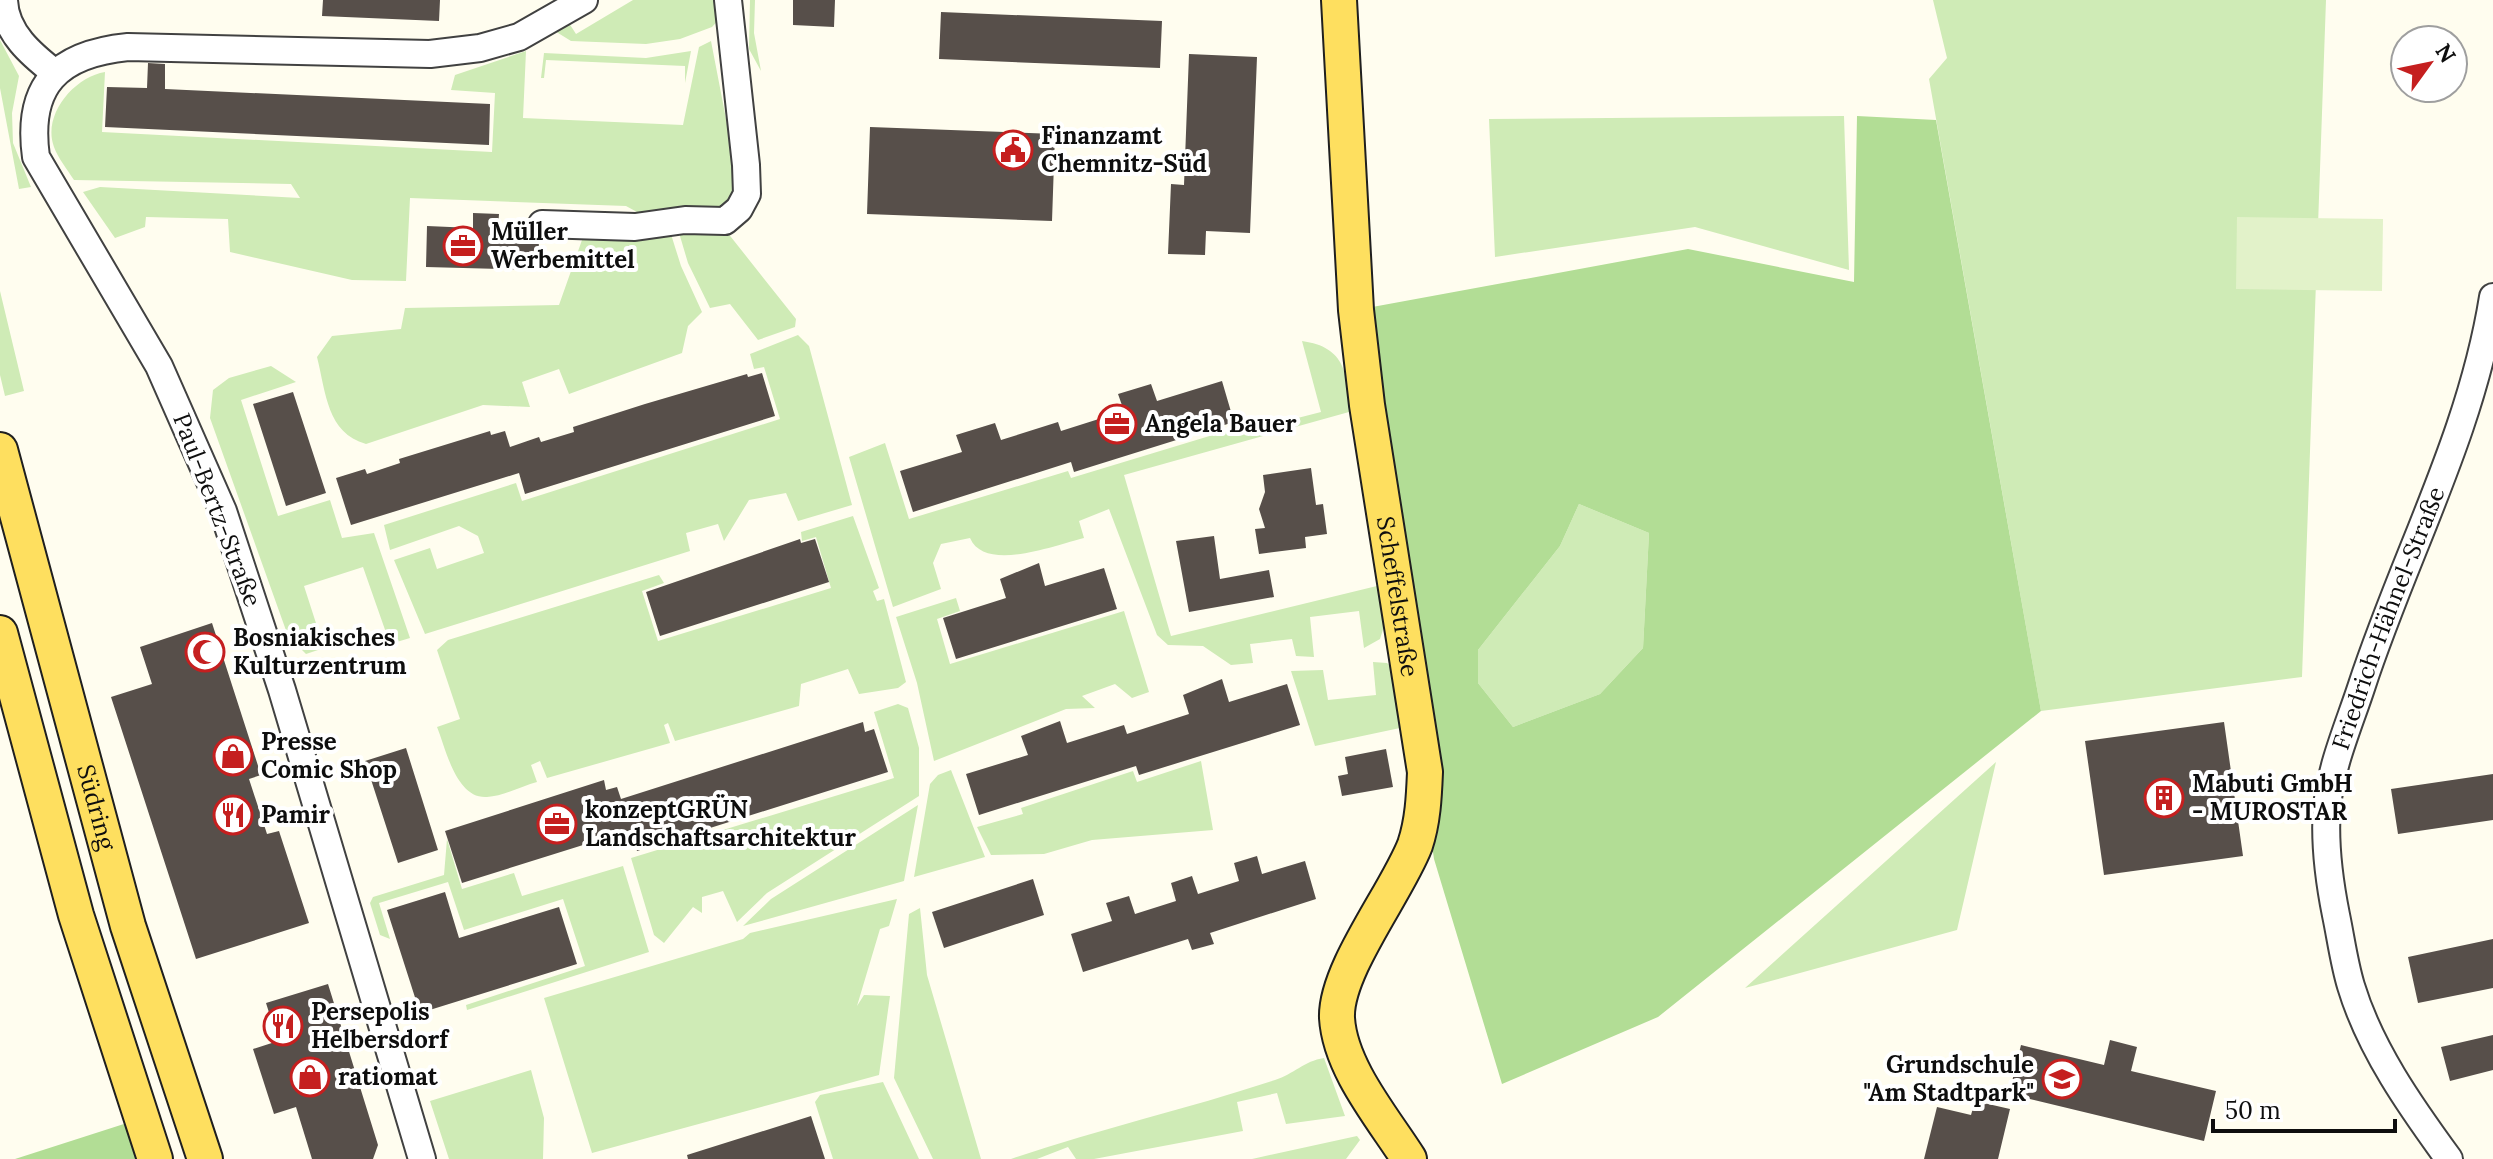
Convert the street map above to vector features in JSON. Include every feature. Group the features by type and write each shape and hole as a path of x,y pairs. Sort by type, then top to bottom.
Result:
{"main road":[{"name":"Scheffelstraße","path":"1339,0 1355,295 1367,405 1425,772 1423,808 1415,843 1355,959 1337,1017 1348,1058 1409,1159"},
{"name":"Südring","path":"0,450 128,926 205,1159"},
{"name":"Südring","path":"0,633 76,915 155,1159"}],"street":[{"path":"4,0 13,32 29,53 55,73 101,50 128,47 430,54 480,48 519,37 584,0"},
{"path":"542,224 635,227 685,220 725,221 739,209 747,194 728,0"},
{"name":"Paul-Bertz-Straße","path":"55,73 37,98 31,126 36,157 159,366 223,511 282,690 422,1159"},
{"name":"Friedrich-Hähnel-Straße","path":"2449,1159 2417,1115 2373,1039 2350,984 2330,883 2327,807 2336,763 2377,639 2461,432 2493,297"}],"green space":[{"path":"633,0 724,0 725,13 712,27 680,39 646,44 571,41 550,28 567,20 576,34"},
{"path":"750,0 755,0 754,33 761,71 749,49"},
{"path":"1933,0 2326,0 2302,677 2041,711 1929,79 1947,58"},
{"path":"0,40 19,76 12,113 13,143 31,187 19,189 0,88"},
{"path":"711,41 736,171 735,192 730,202 720,209 648,218 626,206 410,198 406,281 352,280 230,252 228,219 146,217 145,227 115,238 83,192 100,187 300,198 291,184 74,180 56,151 51,135 63,99 82,81 105,72 102,132 492,152 495,93 451,90 455,75 526,51 523,118 683,125 699,47"},
{"path":"691,51 685,83 685,66 546,60 544,78 541,78 544,53 646,58"},
{"path":"1844,116 1849,270 1695,227 1495,257 1489,119"},
{"path":"1857,116 1936,120 2041,711 1658,1017 1502,1084 1434,859 1356,310 1688,249 1854,282","holes":["1579,504 1649,533 1643,648 1600,694 1513,727 1478,683 1478,650 1560,546"]},
{"path":"2237,217 2383,219 2382,291 2236,289"},
{"path":"677,226 727,232 796,319 795,327 758,340 730,304 710,308 688,263"},
{"path":"669,228 681,266 702,312 688,326 682,353 569,394 559,369 522,382 530,407 483,405 366,444 353,439 336,421 326,397 317,357 332,336 401,329 405,308 559,305 582,240"},
{"path":"0,291 24,391 5,396 0,375"},
{"path":"798,335 809,346 852,505 798,521 786,493 749,500 724,541 718,524 686,533 690,551 425,634 394,560 430,548 437,569 484,553 478,536 459,526 390,550 384,525 516,483 522,501 780,419 764,367 754,369 750,354"},
{"path":"1302,341 1328,349 1342,365 1349,412 1124,475 1171,636 1381,585 1385,623 1380,639 1364,648 1359,611 1310,617 1314,657 1296,656 1292,639 1250,644 1253,663 1231,665 1203,646 1168,645 1157,635 1109,509 1079,521 1084,538 1022,554 990,554 978,548 970,538 941,544 933,563 941,589 893,607 849,457 885,443 909,519 1068,471 1071,478 1259,421 1286,421 1321,412"},
{"path":"271,366 296,382 241,400 278,516 330,500 342,538 374,533 410,638 390,644 363,567 304,586 324,648 306,654 288,636 210,418 213,390 229,378"},
{"path":"1579,504 1649,533 1643,648 1600,694 1513,727 1478,683 1478,650 1560,546"},
{"path":"853,516 879,588 873,591 877,601 884,599 906,682 898,688 859,694 848,669 801,684 799,706 675,741 668,723 664,725 670,743 547,778 540,761 531,765 537,782 499,795 476,795 460,782 437,727 460,719 437,650 448,640 659,575 664,583 642,591 658,641 831,588 816,537 802,541 801,532"},
{"path":"956,598 960,611 937,619 950,664 1124,611 1149,692 1132,698 1115,684 1082,696 1095,708 1066,709 934,761 917,683 896,617"},
{"path":"1373,662 1387,663 1395,670 1400,728 1315,746 1291,671 1323,670 1328,700 1376,695"},
{"path":"898,704 908,708 919,748 919,796 767,893 737,922 723,891 702,897 702,913 693,907 664,943 654,935 631,858 894,778 874,712"},
{"path":"1201,761 1213,830 1092,840 1044,854 991,855 977,827 1023,814 1021,808 1133,771 1137,782"},
{"path":"1996,762 1957,930 1745,988"},
{"path":"951,770 985,857 914,877 930,784 938,775"},
{"path":"918,805 904,881 743,926 771,899"},
{"path":"447,839 462,889 514,873 522,896 623,866 649,952 467,1010 466,1005 585,966 563,899 464,930 448,882 379,903 390,939 380,935 370,903 373,897 444,875"},
{"path":"897,899 889,926 880,929 857,1006 864,995 890,996 879,1075 592,1153 544,998 743,939 750,933"},
{"path":"920,908 927,975 981,1159 933,1159 894,1078 909,914"},
{"path":"1324,1058 1345,1116 1286,1124 1277,1093 1237,1102 1243,1131 1094,1159 1076,1159 1068,1147 1037,1159 1011,1159 1275,1080"},
{"path":"531,1070 544,1118 543,1159 449,1159 430,1101"},
{"path":"883,1082 919,1159 833,1159 815,1102 820,1095"},
{"path":"127,1123 139,1159 15,1159"},
{"path":"1357,1136 1360,1140 1346,1159 1252,1159"}],"building":[{"path":"323,0 440,0 439,21 322,16"},
{"path":"793,0 835,0 834,27 793,25"},
{"path":"941,12 1162,21 1160,68 939,59"},
{"path":"1189,54 1257,57 1250,233 1206,231 1205,255 1168,254 1171,184 1184,185"},
{"path":"148,63 165,64 165,89 490,104 489,145 105,127 107,87 147,88"},
{"path":"870,127 1055,134 1052,221 867,214"},
{"path":"473,213 499,214 498,228 527,229 539,239 538,270 426,267 427,226 473,228"},
{"path":"762,373 775,416 525,494 519,473 351,525 336,478 365,469 367,474 400,463 399,459 490,431 491,435 505,431 510,447 539,437 541,442 574,432 573,427 645,404 747,374 748,377"},
{"path":"1222,381 1234,422 1074,472 1071,462 913,512 900,471 962,452 956,435 995,423 1001,440 1058,422 1061,431 1124,411 1118,394 1151,384 1157,401"},
{"path":"293,392 326,493 286,506 253,404"},
{"path":"1311,468 1316,505 1323,504 1327,534 1305,537 1306,548 1259,554 1255,529 1265,528 1259,509 1265,492 1263,475"},
{"path":"1214,536 1220,579 1269,570 1274,597 1189,612 1176,541"},
{"path":"800,539 801,543 815,539 829,582 660,636 646,592"},
{"path":"1039,563 1045,586 1104,568 1117,609 956,659 943,618 1006,598 1000,579"},
{"path":"212,623 261,775 249,779 267,834 279,831 309,923 196,959 111,697 152,684 140,647"},
{"path":"1222,679 1229,702 1287,684 1300,725 1139,775 1136,766 979,815 966,774 1028,755 1021,736 1060,721 1067,743 1124,725 1127,734 1189,714 1183,695"},
{"path":"863,722 865,732 874,729 888,772 637,851 631,830 462,883 445,831 604,780 606,790 617,787 621,799"},
{"name":"Mabuti GmbH - MUROSTAR","path":"2224,722 2243,856 2104,875 2085,741"},
{"path":"406,748 438,850 398,863 365,761"},
{"path":"1386,749 1393,787 1342,796 1338,776 1348,774 1345,757"},
{"path":"2493,774 2493,820 2398,834 2391,789"},
{"path":"1257,856 1262,874 1305,861 1316,899 1210,933 1214,944 1192,950 1188,939 1083,972 1071,934 1112,921 1106,903 1129,896 1135,914 1176,901 1171,883 1192,876 1198,894 1239,881 1234,863"},
{"path":"1033,879 1044,915 944,948 932,912"},
{"path":"445,892 459,938 559,907 577,964 420,1013 387,910"},
{"path":"2493,939 2493,988 2418,1003 2408,957"},
{"name":"ratiomat","path":"328,984 378,1145 373,1159 312,1159 296,1107 274,1114 253,1049 278,1041 266,1003"},
{"path":"2493,1035 2493,1070 2450,1081 2441,1047"},
{"path":"2110,1040 2137,1047 2131,1071 2216,1091 2204,1141 2009,1094 2021,1045 2104,1065"},
{"path":"1975,1101 2010,1109 1998,1159 1924,1159 1937,1107 1971,1115"},
{"path":"811,1116 825,1159 688,1159 687,1155"}],"place":[{"name":"Finanzamt Chemnitz-Süd","path":"1013,150"},
{"name":"Müller Werbemittel","path":"463,246"},
{"name":"Angela Bauer","path":"1117,424"},
{"name":"Bosniakisches Kulturzentrum","path":"205,652"},
{"name":"Presse Comic Shop","path":"233,756"},
{"name":"Mabuti GmbH - MUROSTAR","path":"2164,798"},
{"name":"Pamir","path":"233,815"},
{"name":"konzeptGRÜN Landschaftsarchitektur","path":"557,824"},
{"name":"Persepolis Helbersdorf","path":"283,1026"},
{"name":"ratiomat","path":"310,1077"},
{"name":"Grundschule \"Am Stadtpark\"","path":"2062,1079"}]}
